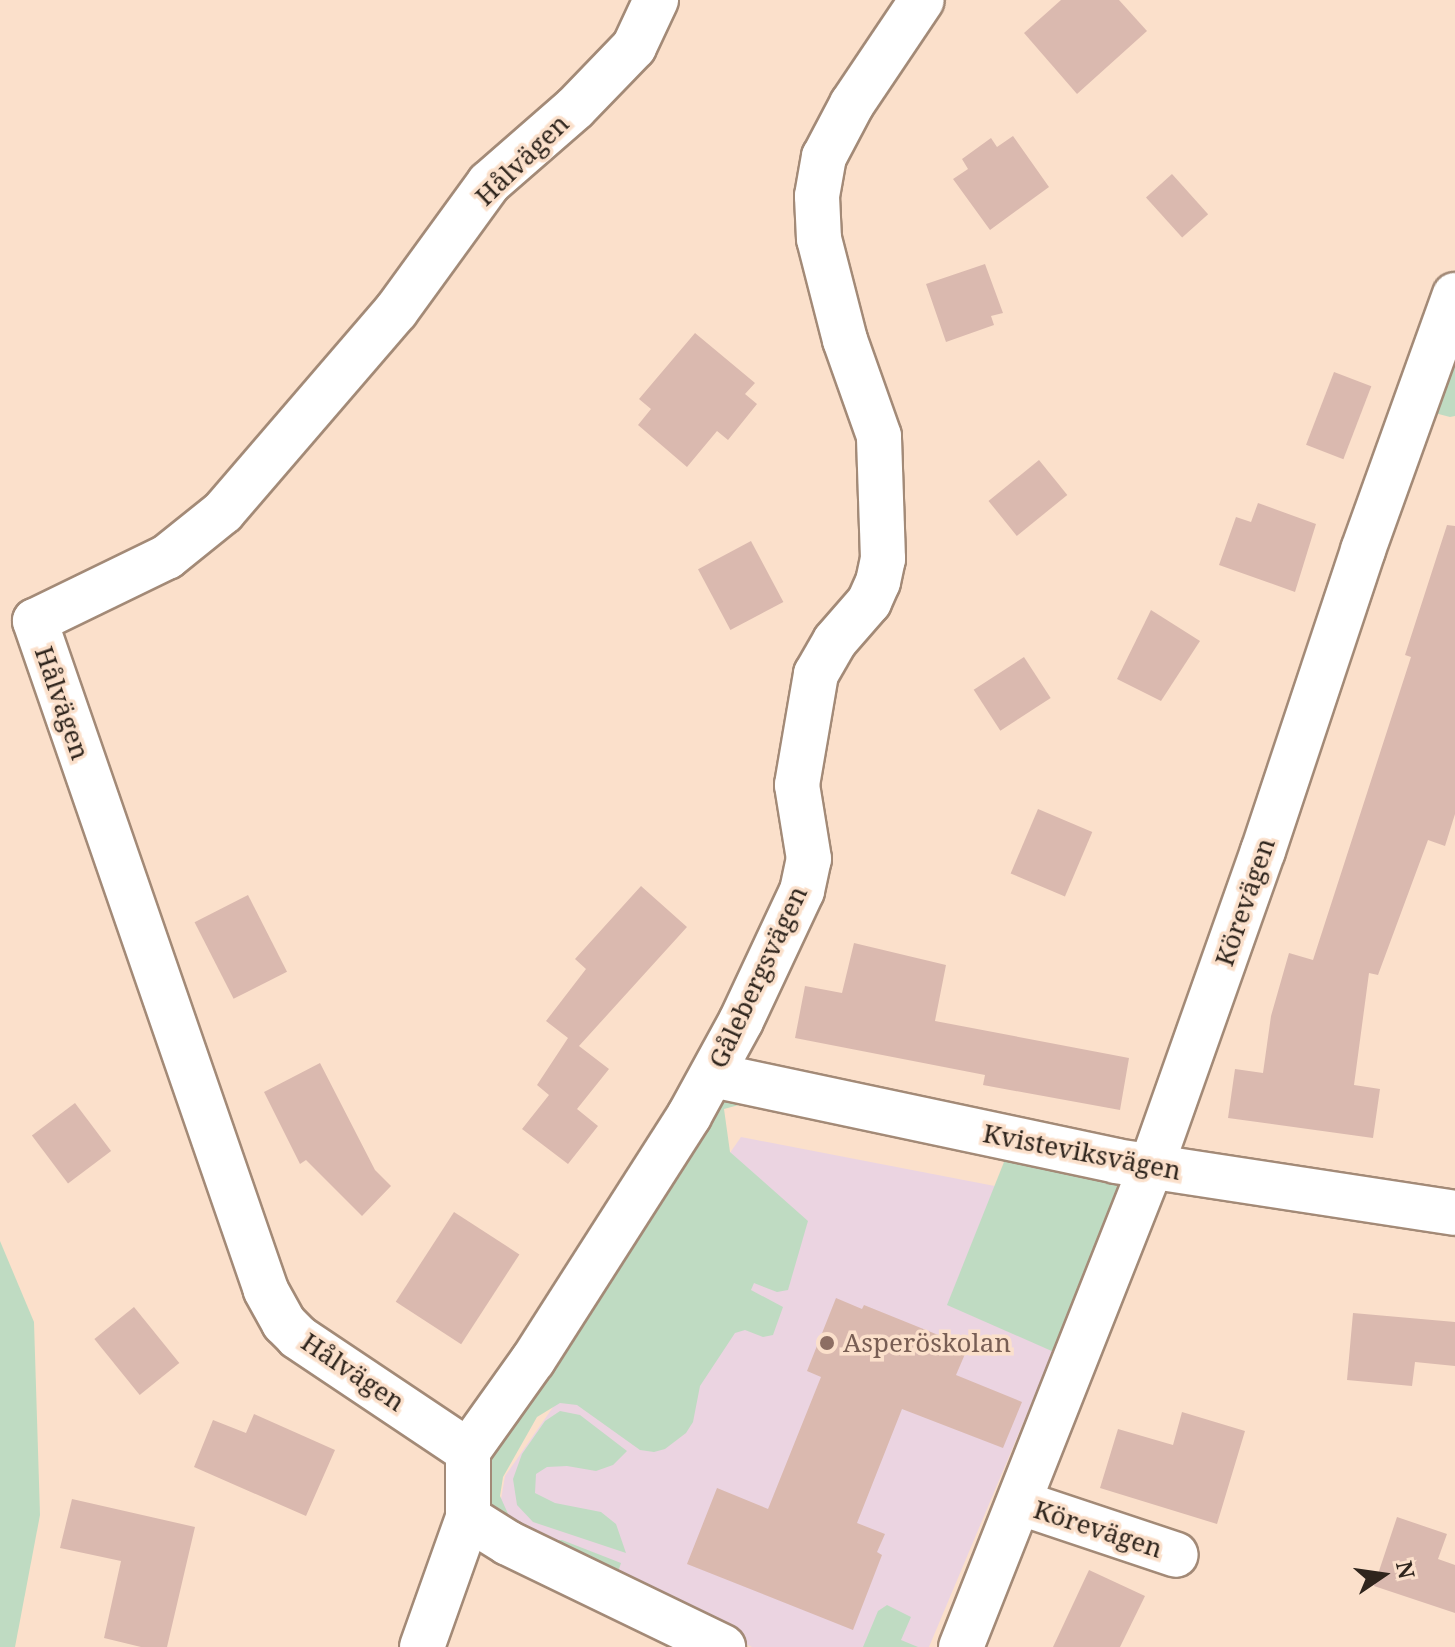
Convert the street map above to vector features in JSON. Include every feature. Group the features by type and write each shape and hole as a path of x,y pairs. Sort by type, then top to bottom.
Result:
{"street":[{"name":"Hålvägen","path":"468,1451 298,1337 284,1323 266,1290 164,1006 17,622 167,557 223,512 396,311 489,183 575,108 634,47 656,0"},
{"name":"Gålebergsvägen","path":"468,1451 533,1360 713,1075 802,891 809,859 797,785 816,674 835,641 869,602 883,559 879,436 838,311 819,239 817,196 824,157 852,104 922,0"},
{"name":"Körevägen","path":"961,1647 1021,1503 1151,1167 1263,851 1363,550 1455,295"},
{"name":"Kvisteviksvägen","path":"713,1075 1151,1167 1455,1213"},
{"path":"422,1647 468,1518 468,1451"},
{"name":"Körevägen","path":"1021,1503 1176,1555"},
{"path":"468,1518 508,1543 723,1647"}],"shaded area":[{"name":"Asperöskolan","path":"741,1137 1113,1209 929,1647 752,1647 496,1528 505,1476"}],"green space":[{"path":"1455,339 1455,416 1450,417 1431,412"},
{"path":"743,1094 965,1143 964,1146 757,1100 724,1109 730,1152 808,1221 788,1290 777,1292 754,1283 751,1290 783,1307 773,1335 763,1337 745,1330 735,1333 700,1386 693,1422 686,1433 665,1449 654,1452 640,1450 577,1405 560,1403 537,1417 503,1477 500,1496 513,1525 539,1541 562,1540 621,1563 616,1578 523,1539 512,1531 489,1500 484,1468 516,1406 676,1157 713,1107"},
{"path":"1006,1157 1126,1185 1063,1356 947,1305"},
{"path":"0,1241 34,1322 40,1515 15,1647 0,1647"},
{"path":"560,1411 580,1415 627,1451 613,1465 596,1471 567,1466 547,1467 536,1474 535,1493 555,1503 601,1512 616,1524 626,1553 533,1522 517,1505 513,1479 522,1454 545,1421"},
{"path":"887,1605 911,1617 901,1640 918,1647 863,1647 878,1611"}],"building":[{"path":"1061,0 1119,0 1147,31 1077,94 1024,33"},
{"path":"1013,136 1049,187 990,230 953,179 968,169 962,159 991,138 997,147"},
{"path":"1172,174 1208,214 1182,238 1146,197"},
{"path":"985,264 1003,313 991,316 994,325 946,342 926,284"},
{"path":"695,333 755,383 745,394 757,404 728,440 717,431 687,467 638,425 651,409 639,399"},
{"path":"1334,372 1371,386 1343,459 1306,445"},
{"path":"1039,460 1067,495 1017,536 988,501"},
{"path":"1258,503 1316,524 1295,592 1219,565 1236,517 1251,522"},
{"path":"1447,525 1455,526 1455,814 1445,846 1428,840 1378,975 1369,973 1354,1085 1380,1089 1373,1138 1228,1118 1235,1069 1263,1073 1271,1016 1289,953 1313,960 1411,657 1405,655"},
{"path":"751,541 783,602 730,630 698,569"},
{"path":"1151,610 1200,641 1161,701 1117,679"},
{"path":"1024,657 1051,698 1000,731 974,690"},
{"path":"1038,809 1092,832 1065,896 1011,873"},
{"path":"641,886 687,927 579,1046 609,1069 577,1109 598,1126 568,1164 522,1129 549,1095 537,1085 568,1038 546,1021 586,969 575,959"},
{"path":"248,895 287,972 234,999 195,922"},
{"path":"854,943 946,965 935,1021 1129,1058 1120,1110 983,1085 985,1075 795,1038 805,986 842,993"},
{"path":"320,1063 375,1170 391,1186 362,1216 306,1160 300,1164 264,1092"},
{"path":"75,1103 111,1151 68,1183 32,1135"},
{"path":"454,1212 519,1254 461,1344 396,1302"},
{"path":"836,1298 862,1309 864,1305 968,1347 956,1375 1022,1402 1003,1448 902,1409 857,1523 885,1534 877,1552 882,1555 853,1630 687,1564 717,1488 768,1509 821,1377 807,1371"},
{"path":"134,1307 179,1363 140,1395 94,1339"},
{"path":"1353,1313 1455,1322 1455,1366 1415,1362 1412,1386 1347,1380"},
{"path":"1182,1412 1245,1431 1217,1524 1100,1488 1118,1429 1173,1445"},
{"path":"254,1414 335,1450 306,1516 194,1467 213,1420 246,1433"},
{"path":"72,1499 195,1527 167,1647 141,1647 104,1638 121,1561 60,1548"},
{"path":"1397,1517 1447,1534 1438,1559 1455,1565 1455,1613 1374,1586"},
{"path":"1089,1570 1145,1596 1120,1647 1053,1647"}],"place":[{"name":"Asperöskolan","path":"827,1343"}]}
